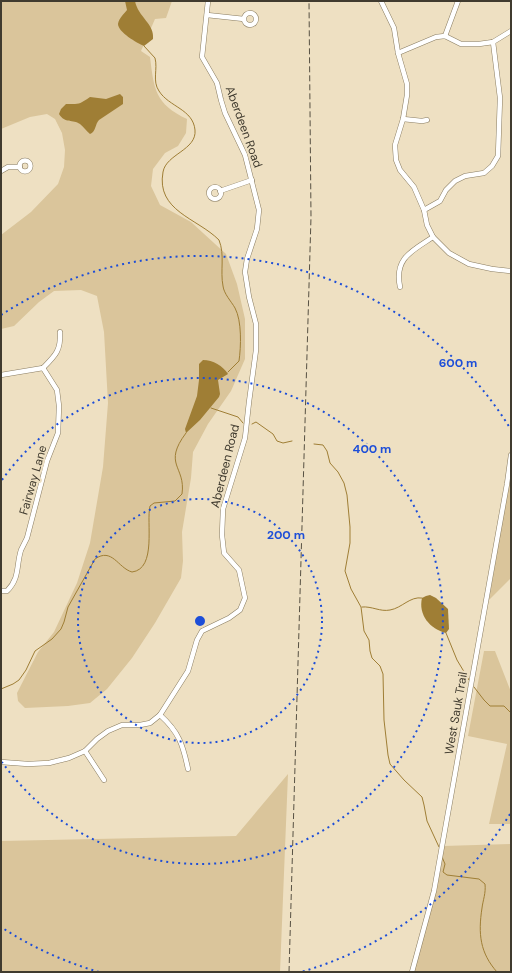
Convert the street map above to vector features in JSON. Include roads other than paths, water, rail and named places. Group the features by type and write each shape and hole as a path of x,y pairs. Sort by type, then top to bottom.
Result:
{"street":[{"name":"Aberdeen Road","path":"1,762 28,764 49,763 69,758 85,751 108,731 122,726 150,723 160,715 188,671 197,640 202,632 229,618 240,610 245,598 239,570 224,553 222,535 224,509 245,438 256,350 256,324 249,297 245,272 247,259 257,230 259,210 245,156 225,114 217,83 202,57 208,1"},
{"path":"380,1 394,28 398,53 407,84 403,119 395,145 396,160 400,170 414,187 424,210 427,225 433,237 449,253 469,264 511,271"},
{"path":"445,36 458,1"},
{"path":"207,15 244,18"},
{"path":"398,53 425,40 436,37 445,36 461,44 493,42 511,31"},
{"path":"424,210 440,201 446,190 455,181 465,176 484,173 492,166 498,156 500,98 493,42"},
{"path":"403,119 422,121 427,120"},
{"path":"1,171 8,167 20,166"},
{"path":"220,191 252,180"},
{"path":"400,287 398,278 401,263 410,252 433,237"},
{"path":"1,375 43,368 57,354 60,343 60,332"},
{"name":"Fairway Lane","path":"1,591 7,591 16,577 21,550 27,538 47,461 58,433 60,406 57,390 43,368"},
{"name":"West Sauk Trail","path":"412,972 434,891 511,455"},
{"path":"160,715 171,725 183,746 188,769"},
{"path":"85,751 104,780"}],"waterway":[{"path":"144,46 155,58 155,79 159,91 163,96 190,117 195,130 194,137 187,147 165,166 162,185 166,196 172,205 219,240 222,251 222,280 224,289 237,313 240,334 239,361 228,372"},
{"path":"211,408 238,417 243,423"},
{"path":"252,424 256,422 273,434 277,441 283,443 292,441"},
{"path":"1,689 19,680 26,670 35,651 52,639 61,629 68,607 95,559 106,555 132,572 140,569 145,563 149,544 150,506 154,503 175,501 182,494 181,477 175,459 179,444 186,433"},
{"path":"314,444 323,445 327,451 330,463 338,472 344,483 347,495 350,543 345,571 351,589 361,607 364,631 369,640 372,658 380,666 383,674 384,720 390,764 422,797 427,821 439,847"},
{"path":"362,607 390,610 410,600 422,598"},
{"path":"446,633 457,660 469,680"},
{"path":"474,687 490,706 504,706 511,713"},
{"path":"442,857 445,864 443,872 447,875 479,879 485,884 480,926 482,943 487,958 497,972"}],"railway":[{"path":"289,972 311,217 309,1"}]}
